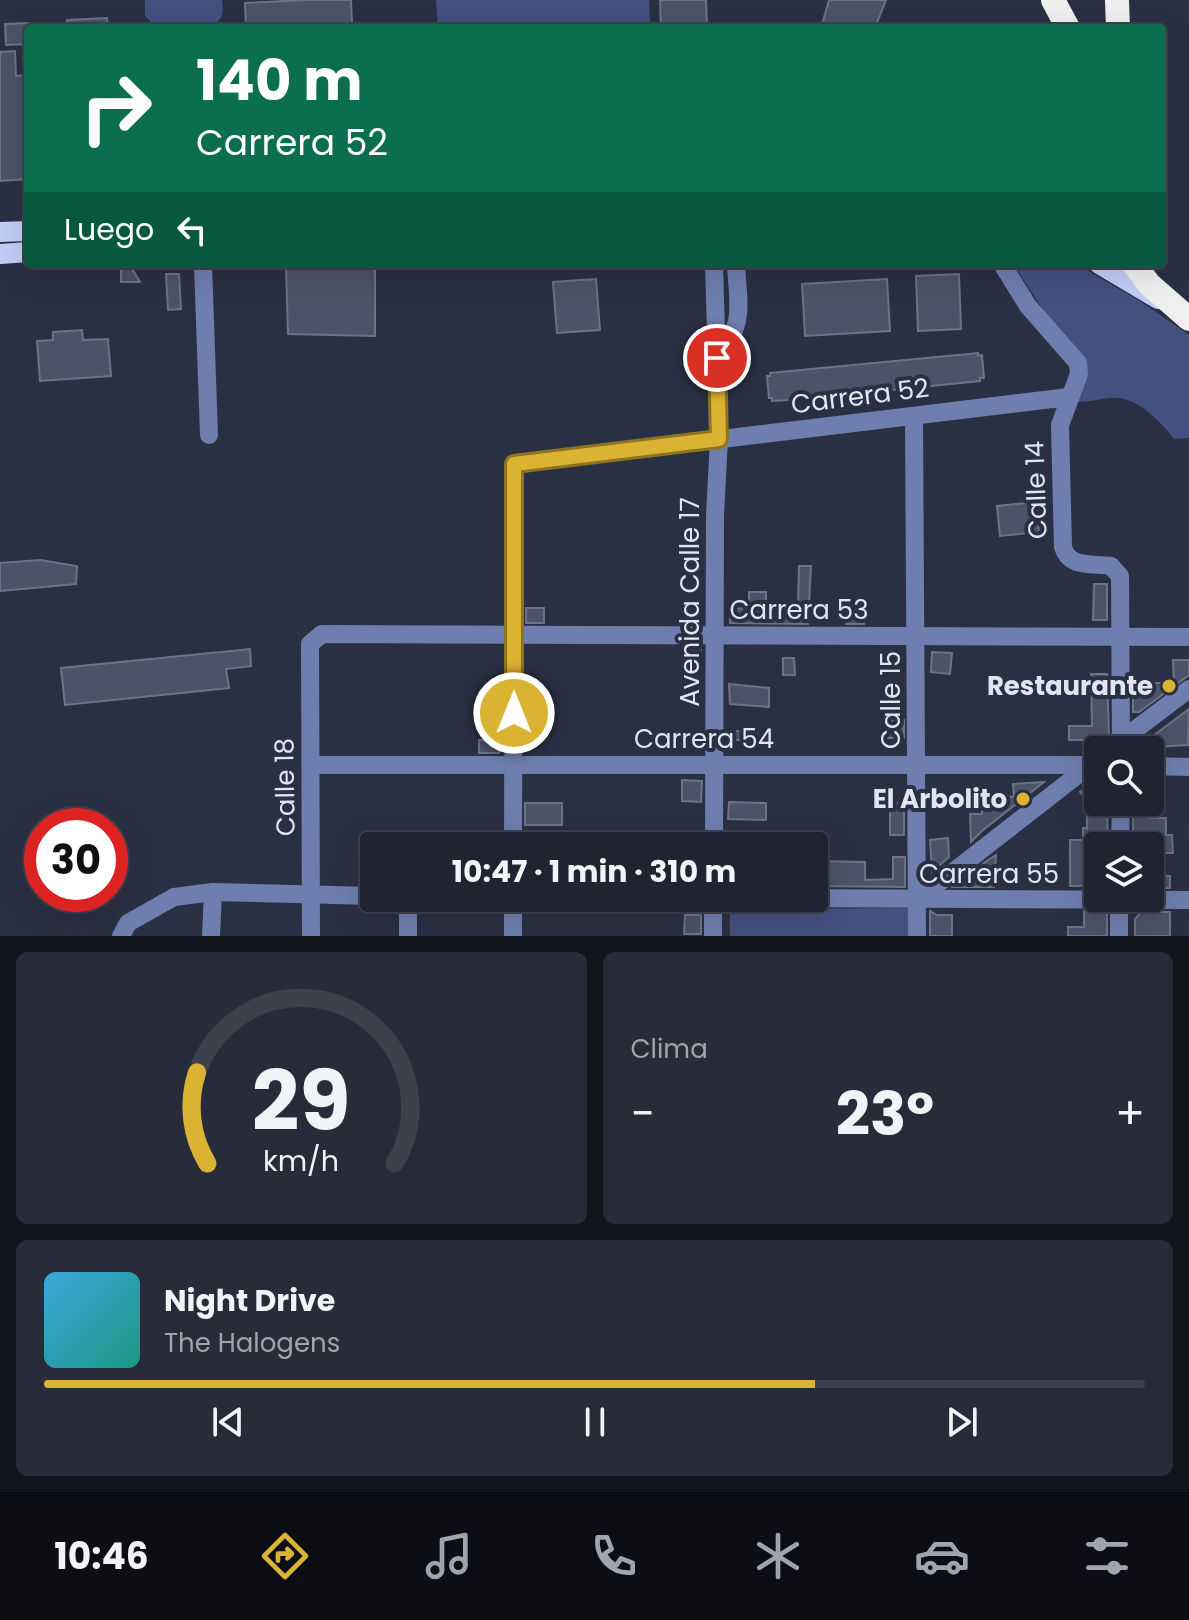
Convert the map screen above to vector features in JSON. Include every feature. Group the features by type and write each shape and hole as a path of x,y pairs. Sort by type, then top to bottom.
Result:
{"highway":[{"path":"1052,0 1066,24"},
{"path":"1117,0 1118,24"},
{"path":"1137,268 1149,284 1186,314"},
{"path":"1151,268 1186,314"}],"main road":[{"path":"1052,0 1058,24"},
{"path":"0,232 24,231"},
{"path":"0,254 24,252"},
{"path":"1106,268 1186,314"}],"street":[{"path":"203,268 209,435"},
{"name":"Avenida Calle 17","path":"714,268 719,439 714,636 714,832"},
{"path":"717,358 732,339 737,326 736,268"},
{"name":"Calle 14","path":"1004,268 1028,306 1078,363 1079,374 1060,425 1064,552 1073,562 1111,566 1118,572 1121,581 1117,736"},
{"name":"Carrera 52","path":"514,636 514,464 1069,397"},
{"name":"Calle 15","path":"914,416 917,936"},
{"name":"Carrera 53","path":"315,638 322,634 1189,637"},
{"path":"513,832 514,636"},
{"name":"Calle 18","path":"311,936 310,644 315,638"},
{"path":"1131,736 1189,689"},
{"name":"Carrera 54","path":"311,765 1084,763"},
{"path":"1164,766 1189,767"},
{"path":"917,900 1084,771"},
{"path":"211,936 213,892"},
{"path":"121,934 128,923 174,897 213,892 360,896"},
{"name":"Carrera 55","path":"828,899 1084,899"},
{"name":"Carrera 55","path":"1164,900 1189,900"},
{"path":"408,912 408,936"},
{"path":"513,912 513,936"},
{"path":"713,912 713,936"},
{"path":"1119,912 1119,936"}],"shaded area":[{"path":"145,0 222,0 222,13 215,23 154,24 145,16"},
{"path":"436,0 649,0 650,24 438,24"},
{"path":"1016,268 1083,268 1140,301 1189,335 1189,438 1174,439 1154,417 1138,405 1120,398 1077,402 1083,385 1050,320"},
{"path":"828,908 916,908 915,936 730,936 730,912 828,912"}],"building":[{"path":"351,0 352,24 246,24 245,3"},
{"path":"660,0 706,0 707,24 661,24"},
{"path":"829,0 886,0 877,24 822,24"},
{"path":"107,18 108,24 67,24 67,20"},
{"path":"28,23 24,24 24,44 6,45 5,24"},
{"path":"15,51 16,76 24,75 24,179 0,181 0,52"},
{"path":"121,268 132,268 140,282 121,282"},
{"path":"286,268 375,268 375,336 288,334"},
{"path":"166,274 179,274 181,309 168,310"},
{"path":"959,274 961,329 918,331 916,276"},
{"path":"596,279 600,330 557,333 553,282"},
{"path":"887,279 890,331 805,336 802,284"},
{"path":"82,330 83,340 108,339 111,376 40,381 37,341 53,340 53,332"},
{"path":"978,353 978,356 982,355 984,378 980,381 791,400 772,401 769,398 767,376 770,373"},
{"path":"1036,502 1039,532 1000,536 997,506"},
{"path":"40,560 77,566 76,584 0,591 0,563"},
{"path":"799,566 811,566 808,624 730,623 730,608 749,609 749,592 766,592 766,615 788,617 789,607 798,607"},
{"path":"1094,584 1107,584 1107,620 1093,620"},
{"path":"526,608 544,608 544,623 526,623"},
{"path":"864,612 864,624 846,624 846,613"},
{"path":"250,649 251,666 226,669 229,688 65,705 61,668"},
{"path":"692,649 701,649 700,663 691,663"},
{"path":"932,652 952,653 950,674 931,672"},
{"path":"783,658 794,658 795,675 783,675"},
{"path":"1173,660 1189,660 1189,675 1139,712 1133,712 1133,687 1149,687 1148,683 1174,683"},
{"path":"1091,674 1107,674 1109,735 1069,740 1069,726 1092,726"},
{"path":"729,684 769,688 769,707 730,704"},
{"path":"1189,709 1188,745 1164,746 1164,736 1153,736"},
{"path":"888,720 904,720 904,738 888,738"},
{"path":"730,731 757,731 757,740 730,740"},
{"path":"479,740 501,740 501,750 499,753 479,753"},
{"path":"682,780 702,781 701,802 682,801"},
{"path":"1044,782 971,842 970,814 982,814 982,806 998,806 998,796 1014,797 1013,784"},
{"path":"729,802 766,803 766,820 728,819"},
{"path":"525,803 562,803 562,825 525,825"},
{"path":"890,803 904,803 904,835 890,835"},
{"path":"1087,816 1107,816 1108,832 1084,832 1084,886 1070,886 1070,840 1083,840 1083,828 1087,828"},
{"path":"1133,816 1166,818 1166,835 1172,835 1173,853 1164,853 1164,832 1133,832"},
{"path":"948,838 949,857 932,872 930,840"},
{"path":"996,855 994,887 953,887 988,860"},
{"path":"893,857 905,857 905,887 828,886 828,861 865,862 865,880 893,879"},
{"path":"1164,876 1170,876 1170,888 1164,888"},
{"path":"930,911 937,915 952,915 952,936 930,936"},
{"path":"1084,912 1107,912 1107,936 1068,936 1068,927 1084,927"},
{"path":"1141,912 1170,912 1170,936 1135,936 1135,919"},
{"path":"685,915 701,915 701,934 684,934"}],"place":[{"name":"Restaurante","path":"1169,686"},
{"name":"El Arbolito","path":"1023,799"}],"route":[{"path":"514,713 514,464 719,439 717,358"}]}
